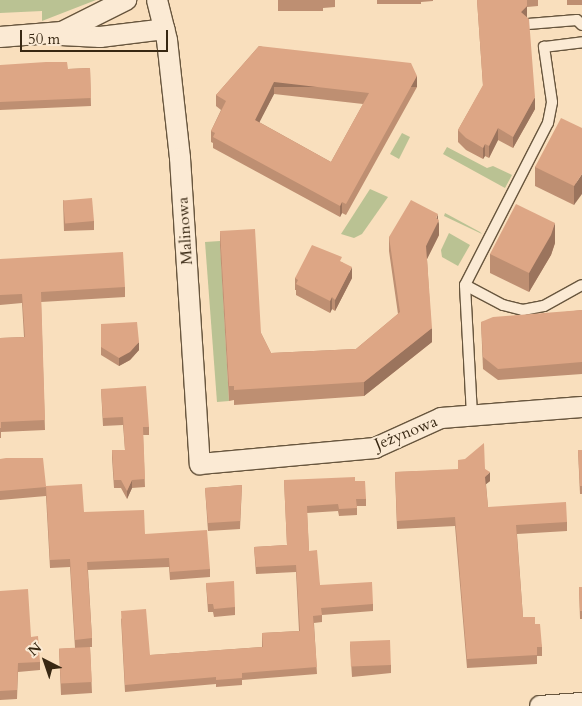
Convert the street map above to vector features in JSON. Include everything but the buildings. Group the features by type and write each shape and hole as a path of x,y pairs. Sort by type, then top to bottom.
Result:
{"street":[{"path":"44,35 73,27 126,0"},
{"name":"Malinowa","path":"157,0 165,29 180,158 200,464"},
{"path":"0,37 44,35 100,37 165,29"},
{"name":"Jeżynowa","path":"200,464 375,448 441,418 582,407"},
{"path":"540,706 582,703"}],"lane":[{"path":"528,24 578,20 582,25"},
{"path":"472,415 465,285 548,123 552,102 544,47 582,42"},
{"path":"465,285 504,305 523,310 544,306 582,285"}],"green space":[{"path":"0,0 96,0 42,21 42,11 0,13"},
{"path":"402,133 410,137 399,159 390,154"},
{"path":"447,147 487,168 493,166 512,175 505,188 443,154"},
{"path":"370,189 388,197 362,234 354,238 341,234"},
{"path":"445,213 480,232 482,234 444,216"},
{"path":"449,233 470,245 458,266 442,257 441,250"},
{"path":"220,241 229,401 217,402 205,242"}]}
